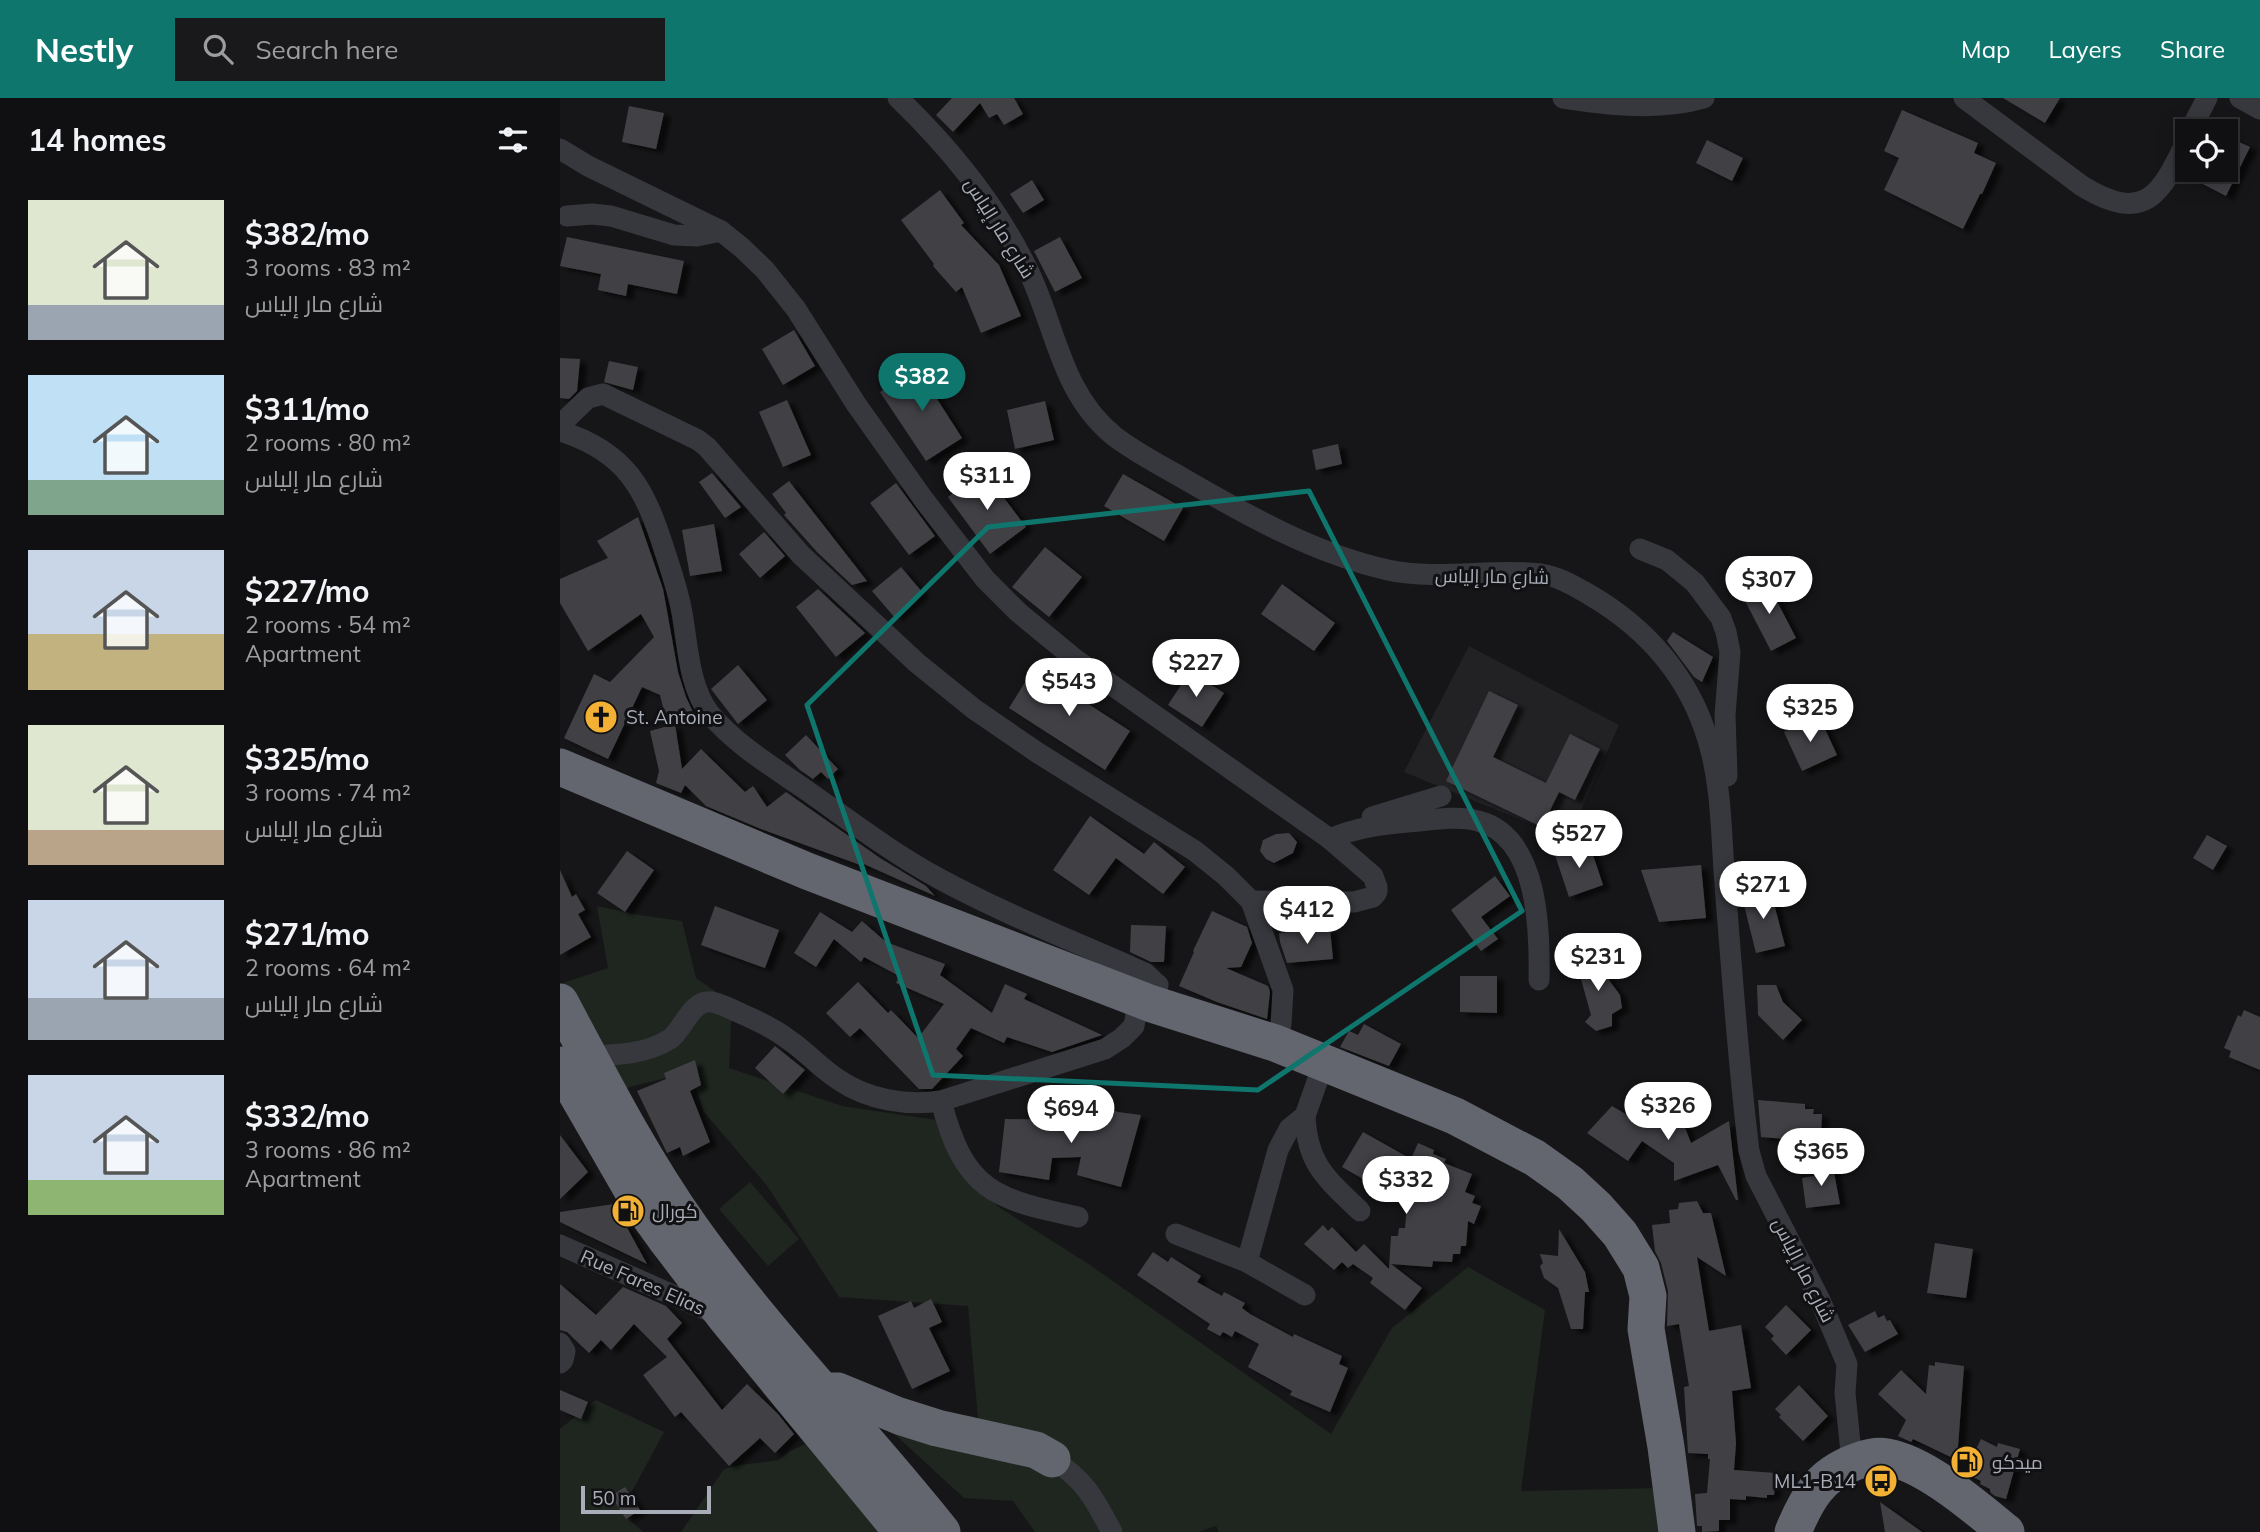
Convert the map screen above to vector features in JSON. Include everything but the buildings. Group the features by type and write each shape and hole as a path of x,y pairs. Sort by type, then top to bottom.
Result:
{"highway":[{"path":"560,766 1144,1009 1488,1145 1519,1162 1550,1184 1581,1212 1607,1247 1632,1306 1646,1329"},
{"path":"560,789 1144,1009 1275,1044 1485,1131 1535,1158 1597,1207 1620,1234 1640,1269 1648,1296 1646,1329 1667,1447 1676,1532"},
{"path":"560,1002 568,1066 639,1202 726,1318 902,1532"},
{"path":"568,1066 655,1175 693,1230 792,1357 852,1423 942,1532"},
{"path":"823,1391 838,1391 899,1416 1036,1450 1052,1459"},
{"path":"852,1423 873,1425 1029,1461 1052,1459"},
{"path":"902,1482 908,1454 919,1436"},
{"path":"1793,1532 1817,1487 1830,1473 1839,1467 1869,1457 1885,1456 1904,1462 1956,1493 2006,1532"}],"street":[{"name":"شارع مار إلياس","path":"898,98 955,159 1003,226 1026,265 1041,298 1063,365 1083,402 1111,434 1270,527 1358,563 1417,575 1505,573 1559,578 1609,606 1634,625 1664,656 1685,685 1698,710 1714,763 1749,1151 1756,1176 1821,1300 1847,1364 1845,1393 1852,1463"},
{"path":"1563,98 1638,105 1672,104 1704,98"},
{"path":"1964,98 2082,186 2120,203 2143,202 2152,197 2166,180 2175,163"},
{"path":"2196,119 2207,98"},
{"path":"2240,98 2260,109"},
{"path":"560,149 588,166 721,231 765,270 784,293 856,404 924,500 985,579 1018,612 1075,659 1330,839 1373,876 1377,887 1373,897 1354,902 1251,901"},
{"path":"567,216 611,216 674,235 697,236 721,231"},
{"path":"560,425 588,398 603,394 698,440 715,454 801,555 917,663 1008,733 1195,851 1226,876 1251,901 1283,990 1281,1024 1275,1044"},
{"path":"560,431 602,449 626,471 642,492 675,583 700,696 708,712 721,727 776,769 936,877 1004,911 1145,973 1158,985 1135,1026 1105,1049 941,1101 912,1104 881,1099 859,1091 838,1080 789,1039 749,1017 711,1002 692,1010 678,1031 661,1043 626,1054 568,1066"},
{"path":"1640,549 1667,560 1695,583 1721,618 1726,632 1730,652 1725,715 1728,807 1724,820 1721,821"},
{"path":"1361,828 1374,816 1441,796"},
{"path":"1330,839 1361,828 1415,821 1464,819 1479,821 1492,827 1515,846 1525,866 1533,893 1540,948 1539,980"},
{"path":"1318,1079 1305,1116 1308,1147 1329,1181 1360,1211"},
{"path":"941,1101 958,1152 975,1177 992,1191 1014,1201 1078,1216"},
{"path":"1247,1262 1278,1150 1289,1129 1305,1116"},
{"path":"1176,1234 1247,1262 1305,1295"},
{"name":"Rue Fares Elias","path":"560,1245 726,1318"},
{"path":"560,1343 565,1351 560,1363"},
{"path":"1052,1459 1083,1483 1112,1532"}],"highlighted area":[{"path":"1309,491 1522,911 1258,1090 933,1075 807,705 988,527"}],"shaded area":[{"path":"1469,646 1619,725 1576,822 1556,834 1404,772"},
{"path":"597,906 682,921 696,978 732,1003 729,1068 842,1106 937,1120 997,1206 1090,1265 1331,1434 1392,1328 1468,1267 1545,1310 1521,1491 1660,1488 1666,1532 1219,1532 1216,1526 1198,1532 1035,1532 1013,1501 964,1498 877,1418 978,1418 968,1306 839,1297 768,1187 704,1112 690,1072 606,1093 560,984 608,968"},
{"path":"750,1182 799,1239 768,1266 719,1209"},
{"path":"596,1400 664,1432 621,1512 643,1532 560,1532 560,1429"},
{"path":"808,1443 935,1532 681,1532 724,1469 779,1460 790,1451"}],"place":[{"name":"St. Antoine","path":"601,717"},
{"name":"كورال","path":"628,1211"},
{"name":"ميدكو","path":"1967,1462"},
{"name":"ML1-B14","path":"1881,1481"}]}
